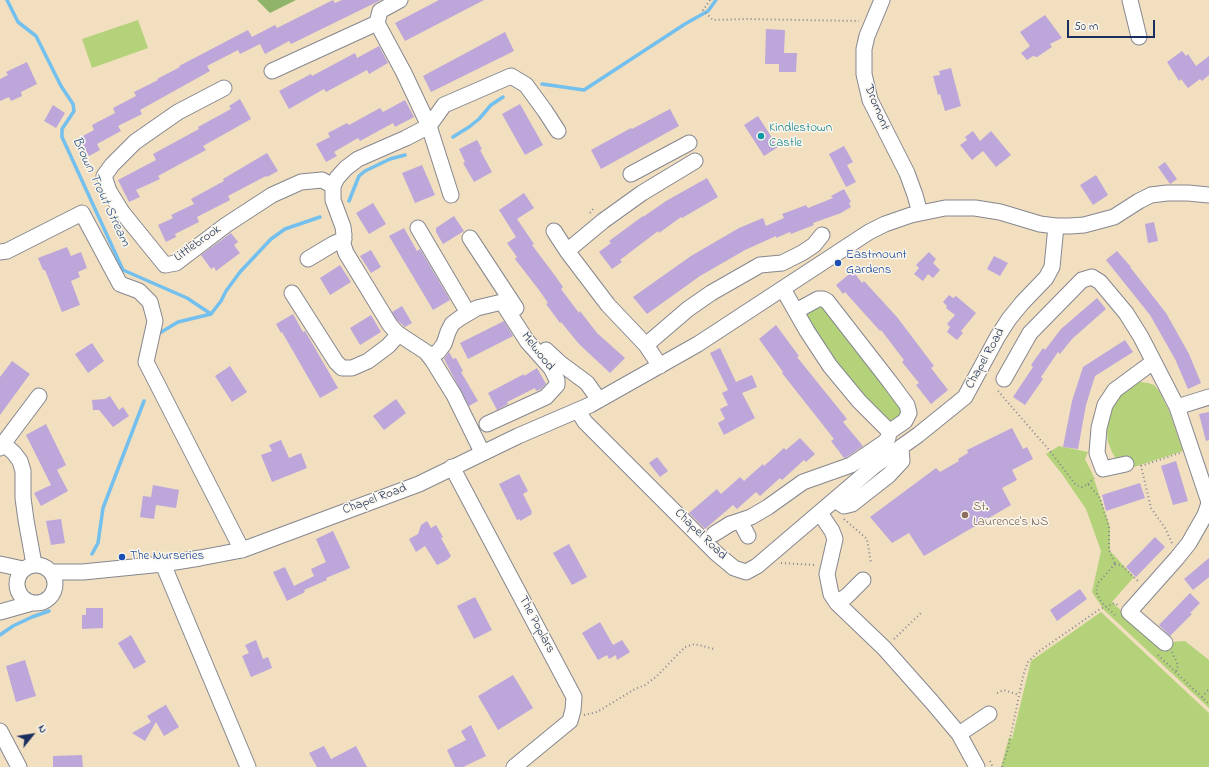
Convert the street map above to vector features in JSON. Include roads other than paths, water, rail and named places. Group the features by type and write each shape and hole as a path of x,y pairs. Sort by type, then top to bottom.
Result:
{"street":[{"path":"400,0 380,11 376,24 404,73 429,126 451,195"},
{"name":"Dromont","path":"882,0 872,21 864,49 864,74 870,100 907,173 920,213"},
{"path":"1130,0 1139,37"},
{"path":"272,71 376,24"},
{"path":"482,452 454,394 440,371 429,356 399,334 390,325 346,253 343,244 343,228 333,200 333,186 337,178 346,168 358,160 429,126 444,105 511,76 526,86 558,131"},
{"name":"Littlebrook","path":"224,88 178,112 135,142 112,165 104,176 109,191 122,212 165,265 176,263 226,225 272,195 301,182 322,180 333,186"},
{"path":"631,174 689,143"},
{"path":"567,251 603,221 658,183 695,161"},
{"path":"648,166 658,183"},
{"path":"578,411 698,344 869,232 891,222 920,213 945,208 975,208 1000,212 1040,224 1056,226 1084,225 1118,215 1139,201 1162,193 1188,193 1209,196"},
{"path":"0,252 7,251 82,213 120,284 139,291 150,302 155,321 146,362 242,550"},
{"name":"Chapel Road","path":"52,572 83,572 163,564 242,550 419,484 482,452 578,411 585,422 711,548 734,568 746,572 757,566 823,518 835,500 873,467 965,397 998,336 1009,319 1046,278 1052,267 1056,226"},
{"path":"418,228 468,313"},
{"path":"554,231 567,251 608,305 646,345 660,366"},
{"path":"646,345 688,309 728,282 760,265 777,264 802,253 814,244 822,235"},
{"path":"470,238 540,344 560,363 587,383 599,400"},
{"path":"308,259 344,239"},
{"path":"1000,384 1030,334 1082,280 1092,277 1100,282 1126,313 1141,337 1177,407 1209,502 1205,515 1182,552 1129,612 1168,647"},
{"path":"783,289 810,336 830,366 849,390 889,432"},
{"path":"292,293 336,362 342,368 352,368 368,361 388,346 399,334"},
{"path":"714,534 730,524 751,517 803,482 851,465 885,442 888,438 889,432 905,421 909,413 907,405 827,301 818,299 796,311"},
{"name":"Melwood","path":"429,356 438,352 444,344 452,324 477,308 502,302 527,340 551,368 557,380 557,386 546,397 487,424"},
{"path":"1126,464 1103,469 1097,454 1099,428 1105,404 1115,390 1153,362"},
{"path":"29,566 23,471 20,462 14,453 2,446 40,396"},
{"path":"1177,407 1209,397"},
{"name":"The Poplars","path":"452,467 574,697 570,721 514,767"},
{"path":"823,518 832,531 835,539 827,574 831,594 837,603 901,667 961,739 977,767"},
{"path":"740,521 748,536"},
{"path":"0,564 44,566 52,572 56,582 53,593 44,601 0,610"},
{"path":"163,564 248,767"},
{"path":"0,610 17,586 20,573 29,566"},
{"path":"0,570 17,586 23,598 32,603"},
{"name":"Chapel Road","path":"55,587 83,572"},
{"path":"837,603 847,596 863,580"},
{"path":"961,739 989,714"},
{"path":"0,731 19,767"}],"waterway":[{"name":"Brown Trout Stream","path":"7,0 18,22 36,36 61,86 73,104 74,111 62,129 62,137 123,270 187,298 211,314"},
{"path":"542,84 584,90 685,24 708,11 716,0"},
{"path":"453,137 469,127 479,119 491,105 503,97"},
{"path":"349,201 359,176 365,171 390,159 405,155"},
{"path":"158,334 178,322 211,314 240,272 271,239 285,229 320,217"},
{"path":"92,554 98,543 103,508 144,401"},
{"name":"Brown Trout Stream","path":"0,635 13,626 49,611"}],"place":[{"name":"Kindlestown Castle","path":"761,136"},
{"name":"Eastmount Gardens","path":"838,263"},
{"name":"St. Laurence's NS","path":"965,515"},
{"name":"The Nurseries","path":"122,557"}]}
